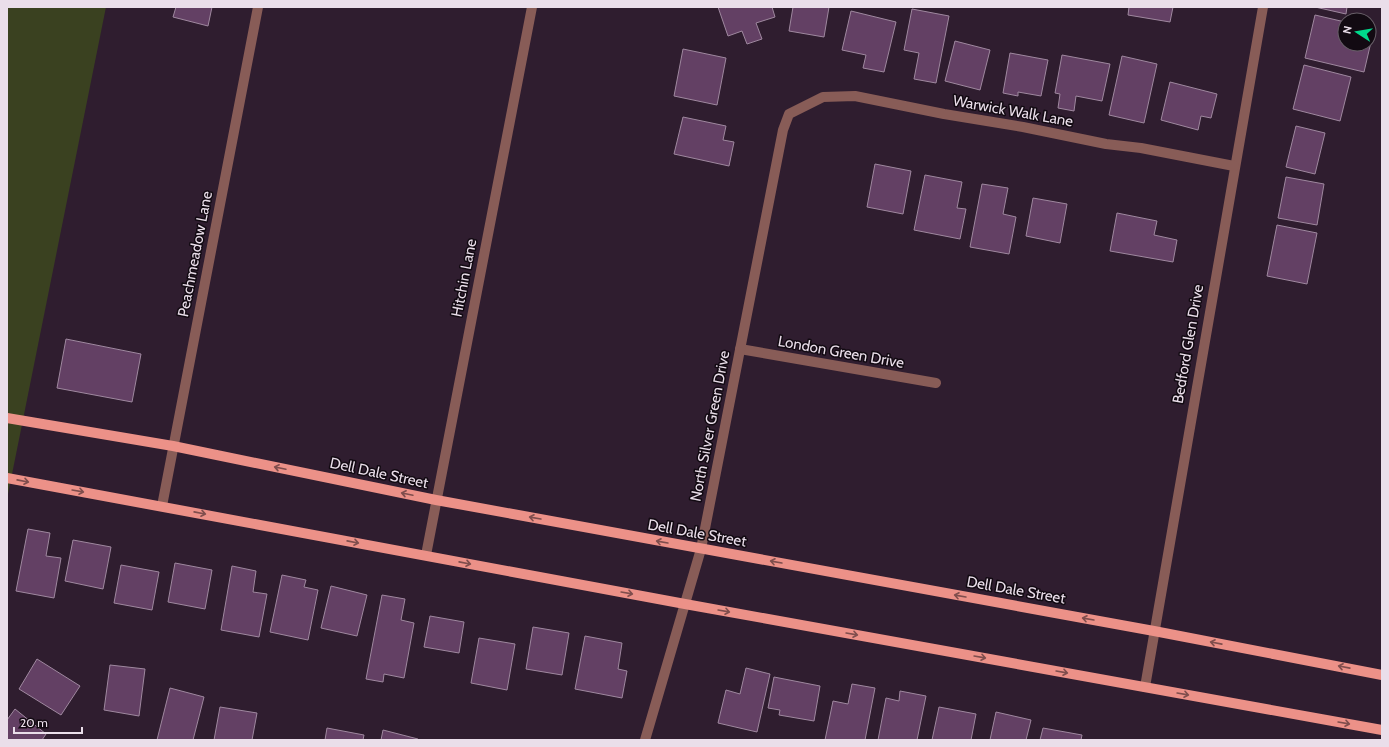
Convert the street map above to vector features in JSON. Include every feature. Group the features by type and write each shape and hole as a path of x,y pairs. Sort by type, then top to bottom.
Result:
{"main road":[{"name":"Dell Dale Street","path":"7,418 173,446 436,500 1154,631 1382,675"},
{"path":"7,478 685,604 1382,730"}],"street":[{"name":"Peachmeadow Lane","path":"162,506 258,7"},
{"name":"Hitchin Lane","path":"426,555 532,7"},
{"name":"Bedford Glen Drive","path":"1144,687 1263,7"},
{"name":"Warwick Walk Lane","path":"789,114 823,96 855,96 944,114 1024,127 1106,144 1141,148 1234,166"},
{"name":"North Silver Green Drive","path":"645,740 701,549 783,130 789,114"},
{"name":"London Green Drive","path":"740,349 863,372 936,383"}],"green space":[{"path":"7,7 106,7 7,499"}],"building":[{"path":"176,7 212,7 208,26 173,17"},
{"path":"718,7 772,7 775,17 756,23 762,39 747,44 742,31 728,36"},
{"path":"793,7 829,7 824,37 789,31"},
{"path":"1129,7 1173,7 1170,22 1128,15"},
{"path":"1315,7 1347,7 1346,12 1337,12"},
{"path":"912,9 949,16 936,83 914,79 919,53 904,50"},
{"path":"851,11 896,22 884,72 863,68 866,55 842,50"},
{"path":"1315,15 1337,20 1337,52 1369,52 1364,72 1305,58"},
{"path":"955,41 990,50 980,90 945,81"},
{"path":"683,49 726,58 717,105 674,96"},
{"path":"1010,53 1048,60 1041,96 1018,92 1018,96 1003,93"},
{"path":"1062,55 1110,64 1102,101 1076,96 1074,111 1058,108 1060,94 1055,93"},
{"path":"1122,56 1157,64 1144,123 1109,115"},
{"path":"1304,65 1351,77 1340,121 1293,109"},
{"path":"1170,82 1217,94 1211,118 1201,116 1198,130 1161,120"},
{"path":"683,117 726,126 723,140 734,142 729,166 674,154"},
{"path":"1296,126 1325,133 1315,174 1286,167"},
{"path":"875,164 911,171 903,214 867,207"},
{"path":"925,175 962,182 957,208 966,209 960,239 914,230"},
{"path":"1286,177 1324,184 1317,225 1278,218"},
{"path":"982,184 1008,188 1003,214 1016,217 1009,254 970,247"},
{"path":"1033,198 1067,204 1060,243 1026,236"},
{"path":"1117,213 1157,221 1154,235 1177,240 1173,262 1110,251"},
{"path":"1277,225 1317,233 1307,284 1267,276"},
{"path":"66,339 141,354 132,402 57,388"},
{"path":"28,529 50,533 46,556 61,558 54,598 16,591"},
{"path":"73,540 111,547 103,589 65,581"},
{"path":"175,563 212,570 205,609 168,602"},
{"path":"121,565 159,572 152,610 114,603"},
{"path":"232,566 256,571 253,592 267,594 259,637 221,630"},
{"path":"282,575 306,580 304,587 318,590 308,640 270,632"},
{"path":"331,586 367,595 357,636 321,628"},
{"path":"382,595 405,599 401,620 414,623 404,678 384,674 383,682 366,679"},
{"path":"430,616 464,622 459,653 424,647"},
{"path":"533,627 569,633 562,675 526,669"},
{"path":"585,636 622,643 618,669 627,671 622,698 575,689"},
{"path":"479,638 515,644 507,690 471,683"},
{"path":"37,659 80,686 61,715 19,689"},
{"path":"110,665 145,669 139,716 104,710"},
{"path":"746,668 770,674 757,732 718,723 726,690 740,694"},
{"path":"774,677 820,686 814,721 779,715 780,710 768,708"},
{"path":"852,684 875,688 865,740 825,740 833,701 848,704"},
{"path":"170,688 204,697 193,740 157,740"},
{"path":"900,691 926,696 917,740 878,740 886,698 899,701"},
{"path":"220,707 257,713 252,740 214,740"},
{"path":"939,707 976,714 971,740 932,740"},
{"path":"15,709 46,734 42,740 7,740 7,720"},
{"path":"996,712 1031,720 1026,740 990,740"},
{"path":"327,728 364,735 363,740 325,740"},
{"path":"1043,728 1082,735 1081,740 1040,740"},
{"path":"383,730 418,739 418,740 381,740"}]}
